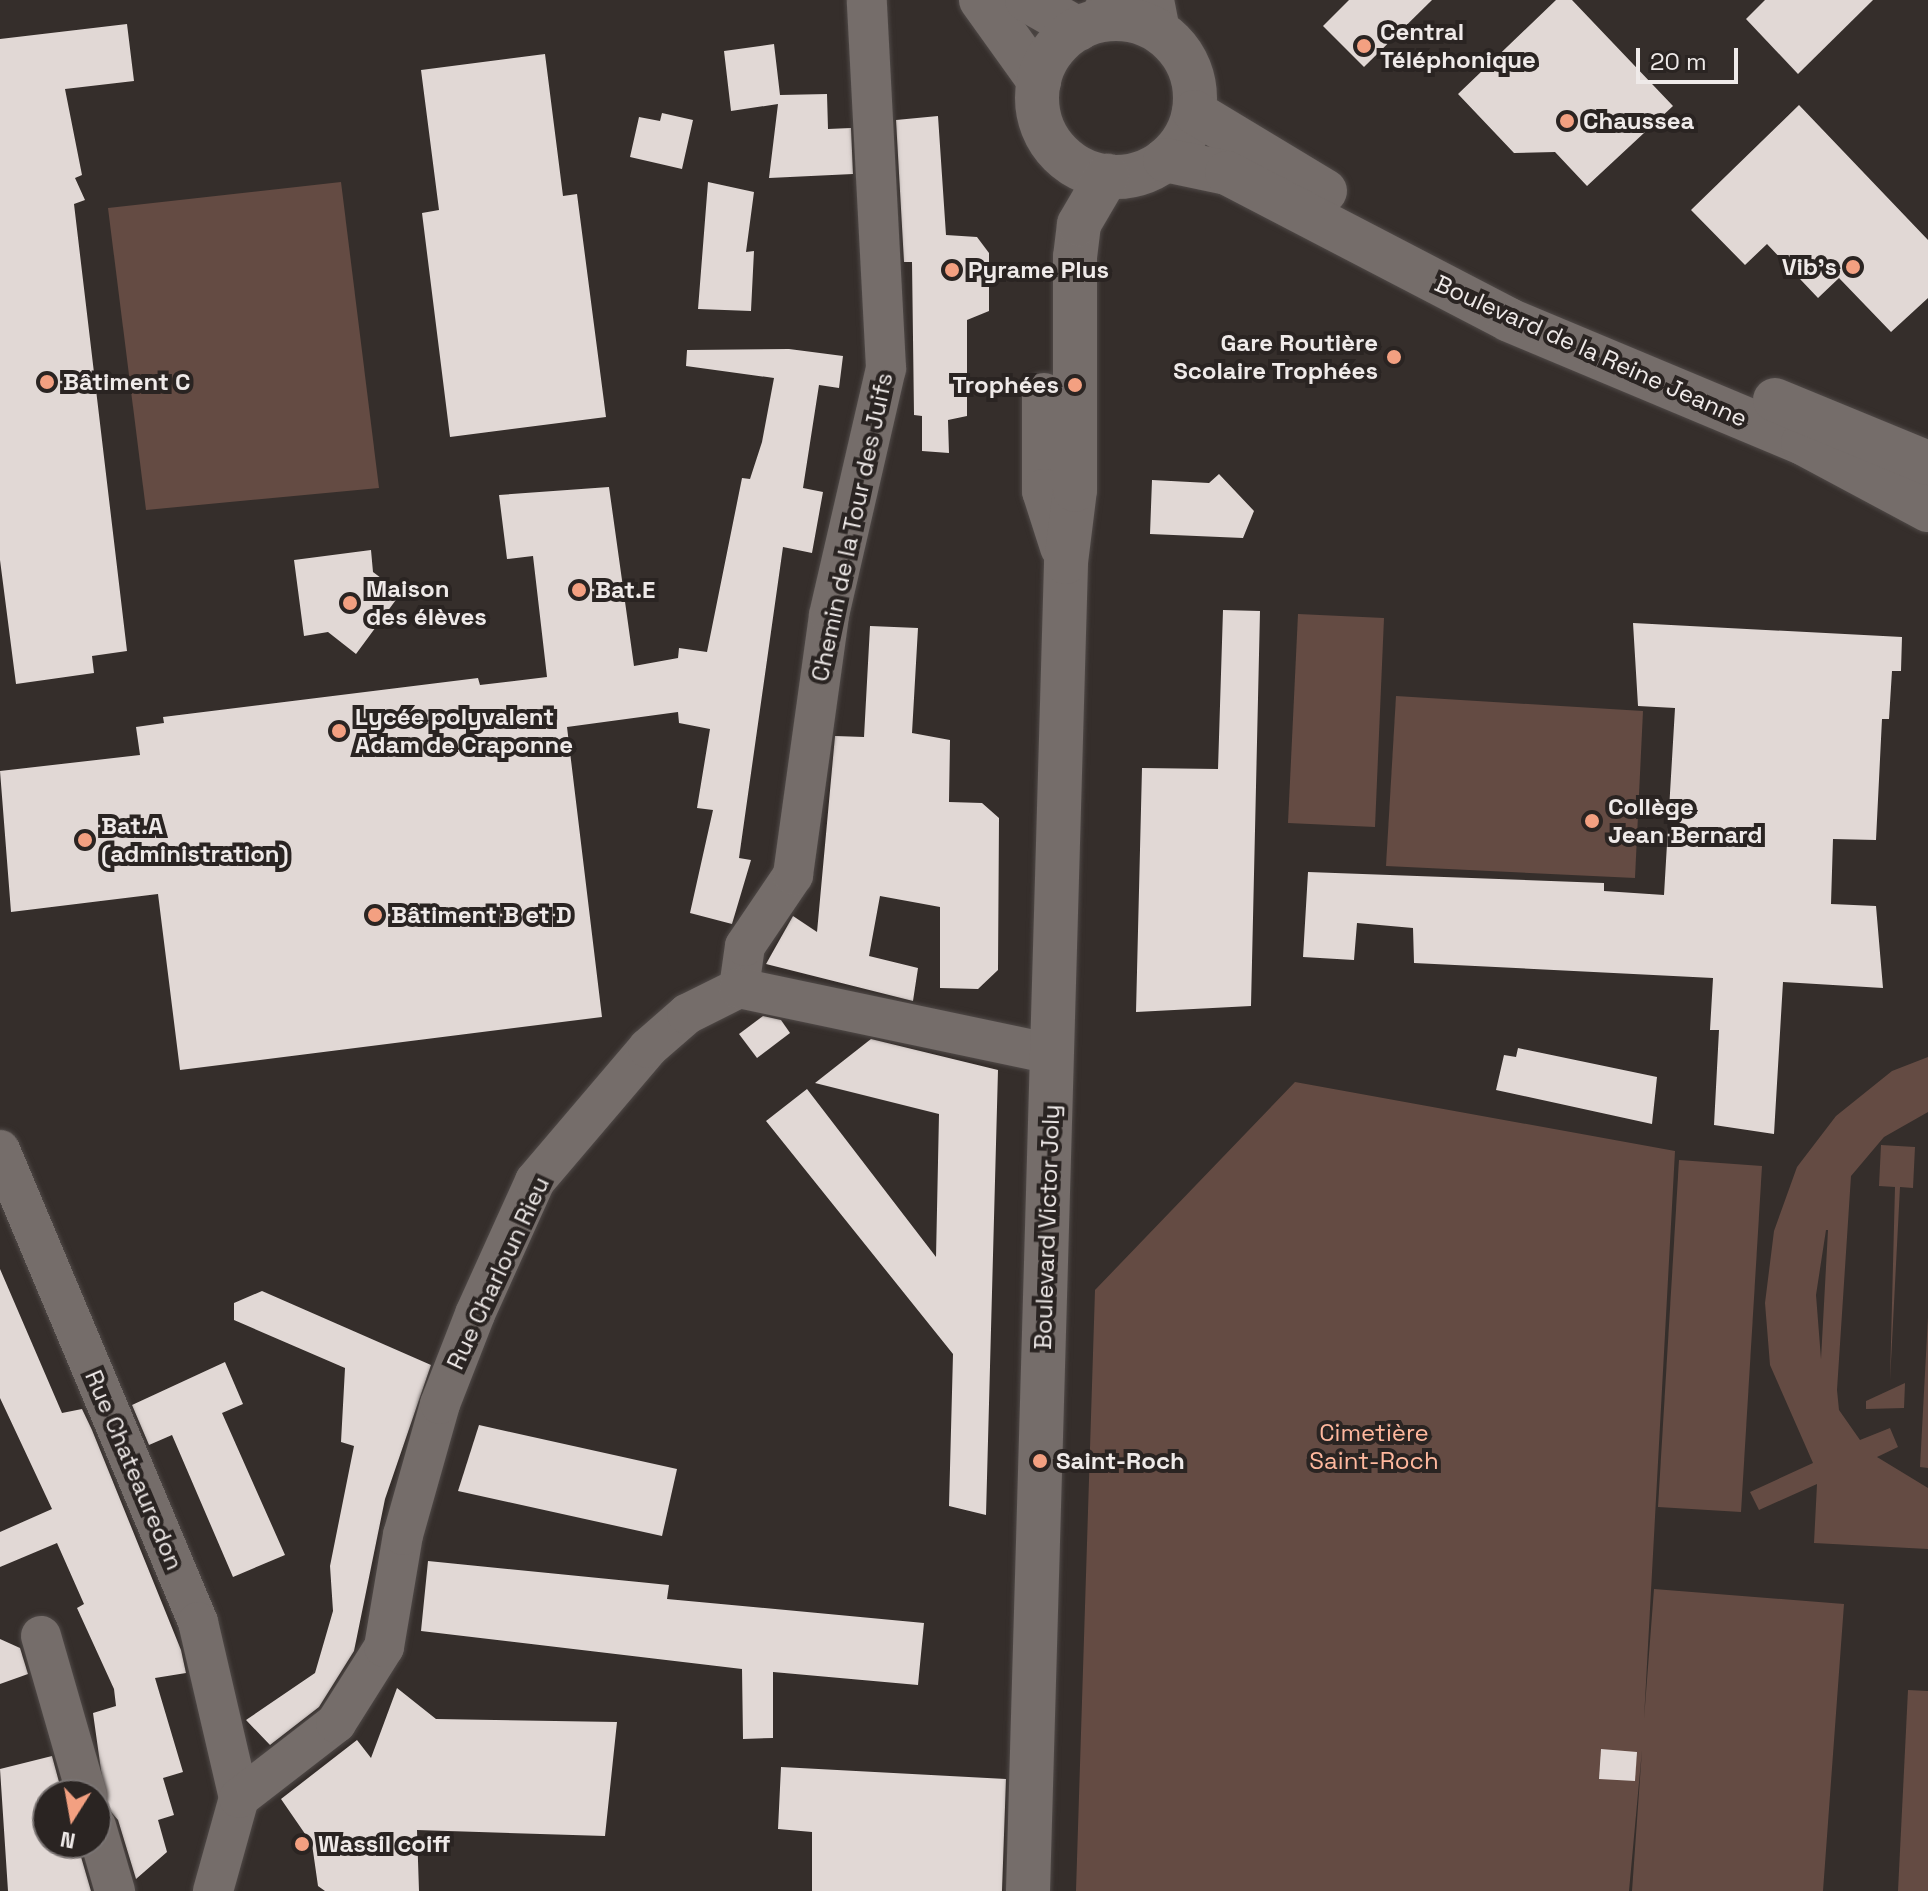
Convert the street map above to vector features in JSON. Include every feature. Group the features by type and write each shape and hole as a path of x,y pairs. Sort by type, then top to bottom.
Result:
{"main road":[{"path":"981,0 1039,81"},
{"path":"1027,0 1095,17 1141,22 1157,16 1188,63 1194,112 1165,160 1107,176 1066,158 1042,124 1039,81 1046,60 1095,17"},
{"name":"Boulevard de la Reine Jeanne","path":"1194,112 1436,256 1928,463"},
{"name":"Boulevard Victor Joly","path":"1066,158 1046,255 1044,491 1066,562"},
{"name":"Boulevard de la Reine Jeanne","path":"1165,160 1227,173 1509,320 1803,443 1928,510"},
{"name":"Boulevard Victor Joly","path":"1028,1891 1066,562 1075,490 1075,257 1079,224 1107,176"}],"street":[{"name":"Chemin de la Tour des Juifs","path":"739,988 745,946 793,875 829,615 886,368 867,0"},
{"path":"739,988 1052,1054"},
{"name":"Rue Charloun Rieu","path":"239,1798 336,1723 364,1669 384,1647 403,1535 440,1404 535,1181 648,1048 687,1014 739,988"},
{"name":"Rue Chateauredon","path":"0,1150 198,1622 239,1798"},
{"path":"41,1636 82,1779"},
{"path":"213,1891 239,1798"},
{"path":"106,1859 115,1891"}],"green space":[{"path":"341,182 379,488 146,510 108,208"},
{"path":"1298,614 1384,618 1375,827 1288,823"},
{"path":"1396,696 1643,711 1635,878 1386,866"},
{"path":"1928,1057 1928,1112 1884,1137 1851,1176 1837,1390 1839,1410 1860,1440 1890,1428 1898,1447 1877,1457 1928,1488 1928,1549 1814,1543 1817,1484 1759,1510 1750,1492 1813,1463 1770,1365 1765,1303 1774,1231 1797,1167 1836,1116 1892,1071","holes":["1828,1230 1821,1359 1816,1295"]},
{"name":"Cimetière Saint-Roch","path":"1295,1082 1675,1151 1644,1719 1654,1589 1844,1604 1823,1891 1632,1891 1642,1750 1629,1891 1076,1891 1095,1290"},
{"path":"1881,1145 1915,1147 1913,1188 1900,1187 1890,1381 1895,1187 1879,1186"},
{"path":"1679,1160 1762,1166 1741,1512 1658,1507"},
{"path":"1928,1317 1928,1468 1920,1467"},
{"path":"1905,1383 1904,1408 1866,1409 1866,1401"},
{"path":"1908,1690 1928,1691 1928,1891 1898,1891"}],"building":[{"name":"Central Téléphonique","path":"1349,0 1432,0 1364,67 1323,26"},
{"path":"1556,0 1572,0 1673,106 1587,186 1555,152 1514,153 1458,94"},
{"path":"1765,0 1873,0 1798,74 1746,19"},
{"name":"Bâtiment C","path":"127,24 134,81 65,89 82,175 75,178 85,200 74,204 127,651 92,656 94,673 16,684 0,560 0,39"},
{"path":"774,44 780,95 827,94 828,129 851,128 853,174 769,178 778,104 731,111 724,51"},
{"path":"545,54 563,196 577,194 606,417 450,437 422,213 439,210 421,70"},
{"path":"1799,105 1928,240 1928,298 1891,332 1839,278 1818,298 1767,244 1745,265 1691,210"},
{"path":"662,113 693,120 682,169 630,157 639,117 660,121"},
{"path":"938,116 946,235 977,237 989,253 989,311 967,320 967,416 948,420 949,453 922,451 922,416 914,415 912,262 904,262 896,120"},
{"path":"708,182 754,192 746,252 754,251 751,311 698,309"},
{"name":"Bâtiment B et D","path":"789,349 843,356 839,388 819,385 803,488 823,492 812,553 783,547 739,858 751,860 732,924 690,913 713,810 697,808 710,729 679,723 678,712 567,727 602,1017 180,1070 158,894 11,912 0,771 140,755 136,727 164,723 163,717 478,678 480,685 547,677 533,556 507,559 499,495 609,487 634,666 678,658 679,648 707,652 742,478 750,479 762,442 774,378 686,366 687,350"},
{"path":"1219,474 1254,511 1243,538 1150,534 1152,480 1209,483"},
{"name":"Maison des élèves","path":"371,550 373,572 401,593 356,654 328,632 304,636 294,560"},
{"path":"1223,610 1260,611 1251,1006 1136,1012 1142,768 1218,769"},
{"path":"1633,623 1902,637 1901,671 1892,671 1889,719 1882,719 1876,840 1833,839 1831,904 1876,906 1883,988 1783,982 1774,1134 1714,1125 1719,1030 1710,1030 1713,978 1414,963 1413,928 1357,923 1354,960 1303,957 1308,872 1604,883 1604,891 1664,895 1675,708 1638,706"},
{"path":"870,626 918,628 912,733 950,740 949,802 982,803 999,818 998,970 978,989 940,988 940,907 880,896 869,956 918,968 913,1001 766,964 793,916 817,932 835,736 864,737"},
{"path":"763,1016 781,1020 790,1033 757,1058 739,1034"},
{"path":"871,1039 998,1070 986,1515 949,1506 953,1354 766,1121 807,1089 936,1257 939,1114 815,1083"},
{"path":"1518,1048 1657,1077 1652,1124 1496,1090 1504,1055 1516,1057"},
{"path":"0,1269 62,1413 82,1409 92,1430 181,1650 186,1673 155,1678 183,1772 163,1778 174,1815 158,1820 167,1852 136,1879 118,1820 112,1813 112,1779 102,1779 93,1713 116,1706 114,1689 77,1608 84,1604 57,1543 0,1567 0,1532 52,1509 0,1398"},
{"path":"262,1291 431,1365 385,1499 354,1651 319,1707 270,1745 246,1720 315,1673 333,1611 330,1566 354,1446 341,1442 345,1368 234,1320 234,1303"},
{"path":"225,1362 243,1404 222,1413 285,1555 233,1577 172,1435 149,1445 132,1405"},
{"path":"479,1425 677,1469 662,1536 458,1491"},
{"path":"428,1561 669,1585 667,1599 924,1623 918,1685 773,1672 773,1738 743,1739 742,1669 421,1631"},
{"path":"0,1639 20,1648 28,1674 0,1684"},
{"path":"397,1688 436,1719 617,1722 605,1836 417,1830 419,1891 325,1891 318,1886 312,1844 281,1799 357,1740 371,1758"},
{"path":"1601,1749 1637,1752 1635,1781 1599,1779"},
{"path":"52,1756 58,1779 32,1779 32,1859 82,1859 91,1891 8,1891 0,1769"},
{"path":"781,1767 1006,1779 1002,1891 812,1891 812,1832 778,1829"}],"place":[{"name":"Central Téléphonique","path":"1364,46"},
{"name":"Chaussea","path":"1567,121"},
{"name":"Vib's","path":"1853,267"},
{"name":"Pyrame Plus","path":"952,270"},
{"name":"Gare Routière Scolaire Trophées","path":"1394,357"},
{"name":"Bâtiment C","path":"47,382"},
{"name":"Trophées","path":"1075,385"},
{"name":"Bat.E","path":"579,590"},
{"name":"Maison des élèves","path":"350,603"},
{"name":"Lycée polyvalent Adam de Craponne","path":"339,731"},
{"name":"Collège Jean Bernard","path":"1592,821"},
{"name":"Bat.A (administration)","path":"85,840"},
{"name":"Bâtiment B et D","path":"375,915"},
{"name":"Saint-Roch","path":"1040,1461"},
{"name":"Wassil coiff","path":"302,1844"}]}
